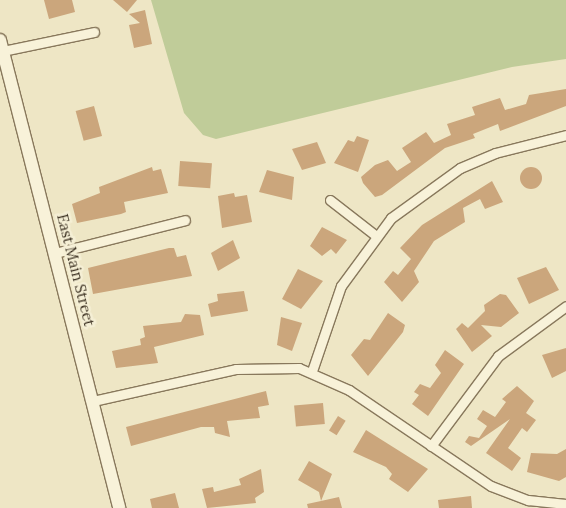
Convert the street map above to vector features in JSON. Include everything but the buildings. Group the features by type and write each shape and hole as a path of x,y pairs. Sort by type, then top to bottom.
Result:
{"main road":[{"name":"East Main Street","path":"1,46 119,508"}],"street":[{"path":"1,46 94,32"},
{"path":"312,371 331,308 375,235 409,202 460,168 495,153 566,135"},
{"path":"330,200 375,235"},
{"path":"55,253 185,220"},
{"path":"431,446 498,356 566,306"},
{"path":"93,401 257,366 312,371 370,404 491,486 553,506 566,504"}],"green space":[{"path":"151,0 566,0 566,59 512,67 216,139 203,135 184,113"}]}
